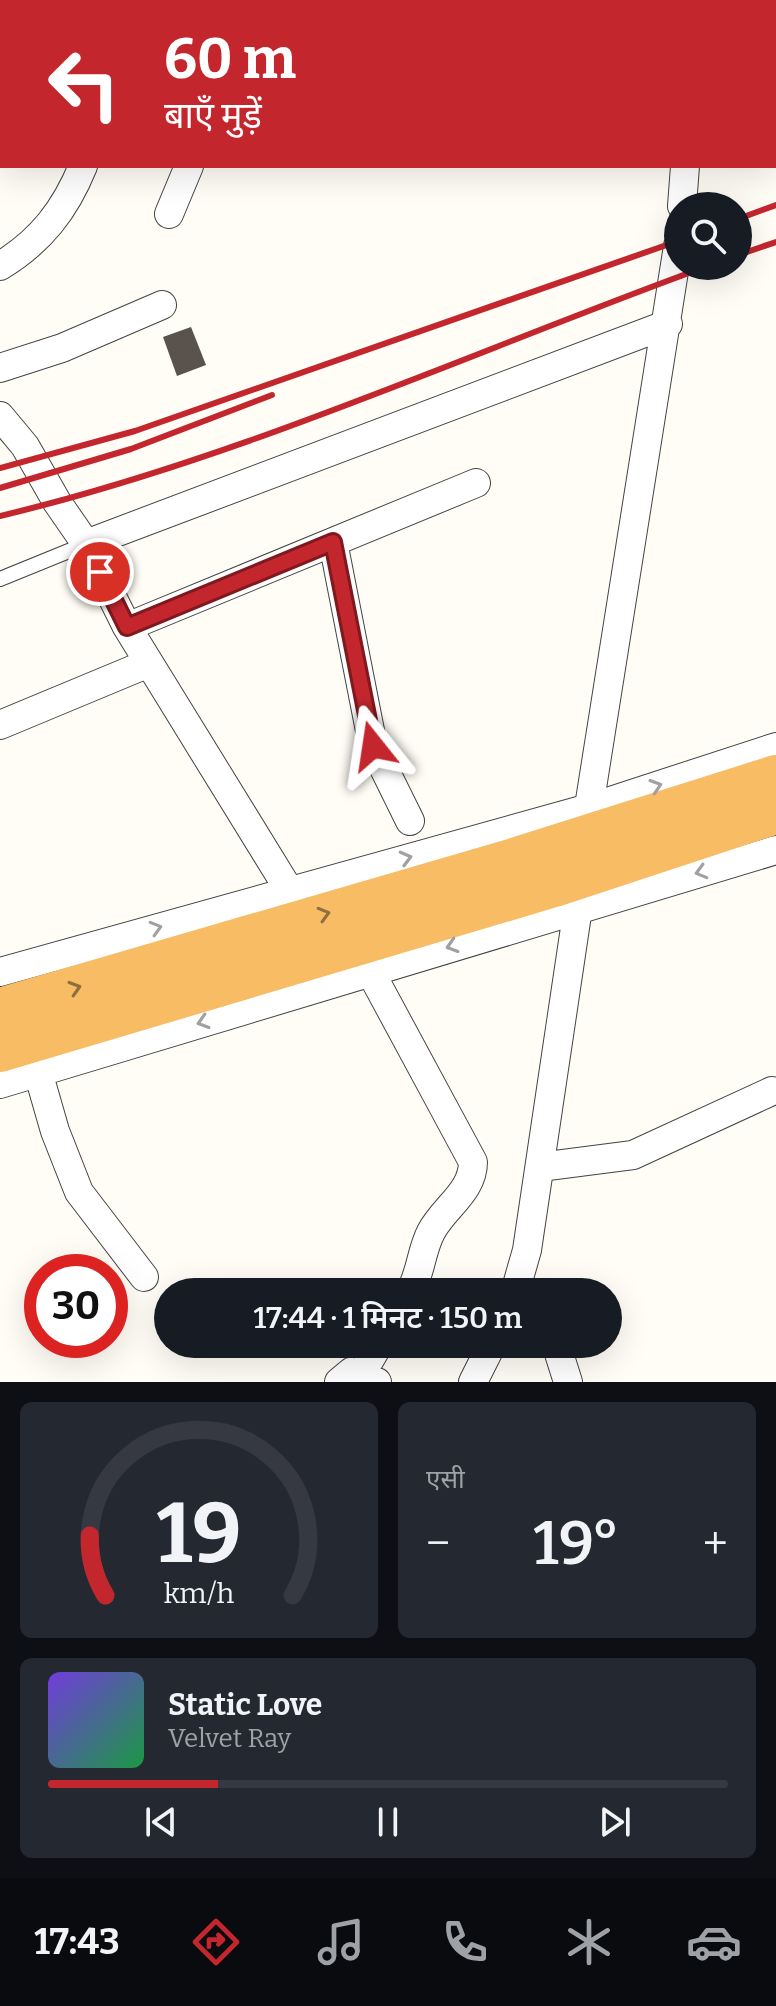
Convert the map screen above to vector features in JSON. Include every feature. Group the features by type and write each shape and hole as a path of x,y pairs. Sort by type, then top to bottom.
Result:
{"highway":[{"path":"0,1010 514,860 776,777"},
{"path":"0,1050 554,885 776,812"}],"street":[{"path":"0,266 41,236 60,213 82,168"},
{"path":"169,214 188,168"},
{"path":"683,192 685,168"},
{"path":"589,811 674,280"},
{"path":"0,368 62,348 162,305"},
{"path":"86,544 668,324"},
{"path":"0,416 25,446 57,502 86,544 127,627 289,890"},
{"path":"127,627 476,483"},
{"path":"333,542 373,746 410,821"},
{"path":"0,725 149,663"},
{"path":"0,972 289,890 589,811 776,747"},
{"path":"0,1084 579,904 776,850"},
{"path":"519,1278 527,1250 579,904"},
{"path":"370,971 473,1162 470,1180 430,1234 418,1278"},
{"path":"38,1072 55,1131 79,1192 144,1277"},
{"path":"540,1167 633,1155 772,1091"},
{"path":"527,1250 536,1278"},
{"path":"359,1379 371,1358"},
{"path":"473,1382 485,1358"},
{"path":"560,1358 568,1382"}],"lane":[{"path":"0,579 86,544"}],"building":[{"path":"191,327 206,365 177,376 163,337"}],"railway":[{"path":"752,214 776,205"},
{"path":"752,250 776,242"},
{"path":"0,468 135,431 664,246"},
{"path":"0,516 179,465 268,434 671,280"},
{"path":"0,488 131,449 272,395"}],"route":[{"path":"100,572 127,627 333,542 363,709 373,746"}]}
